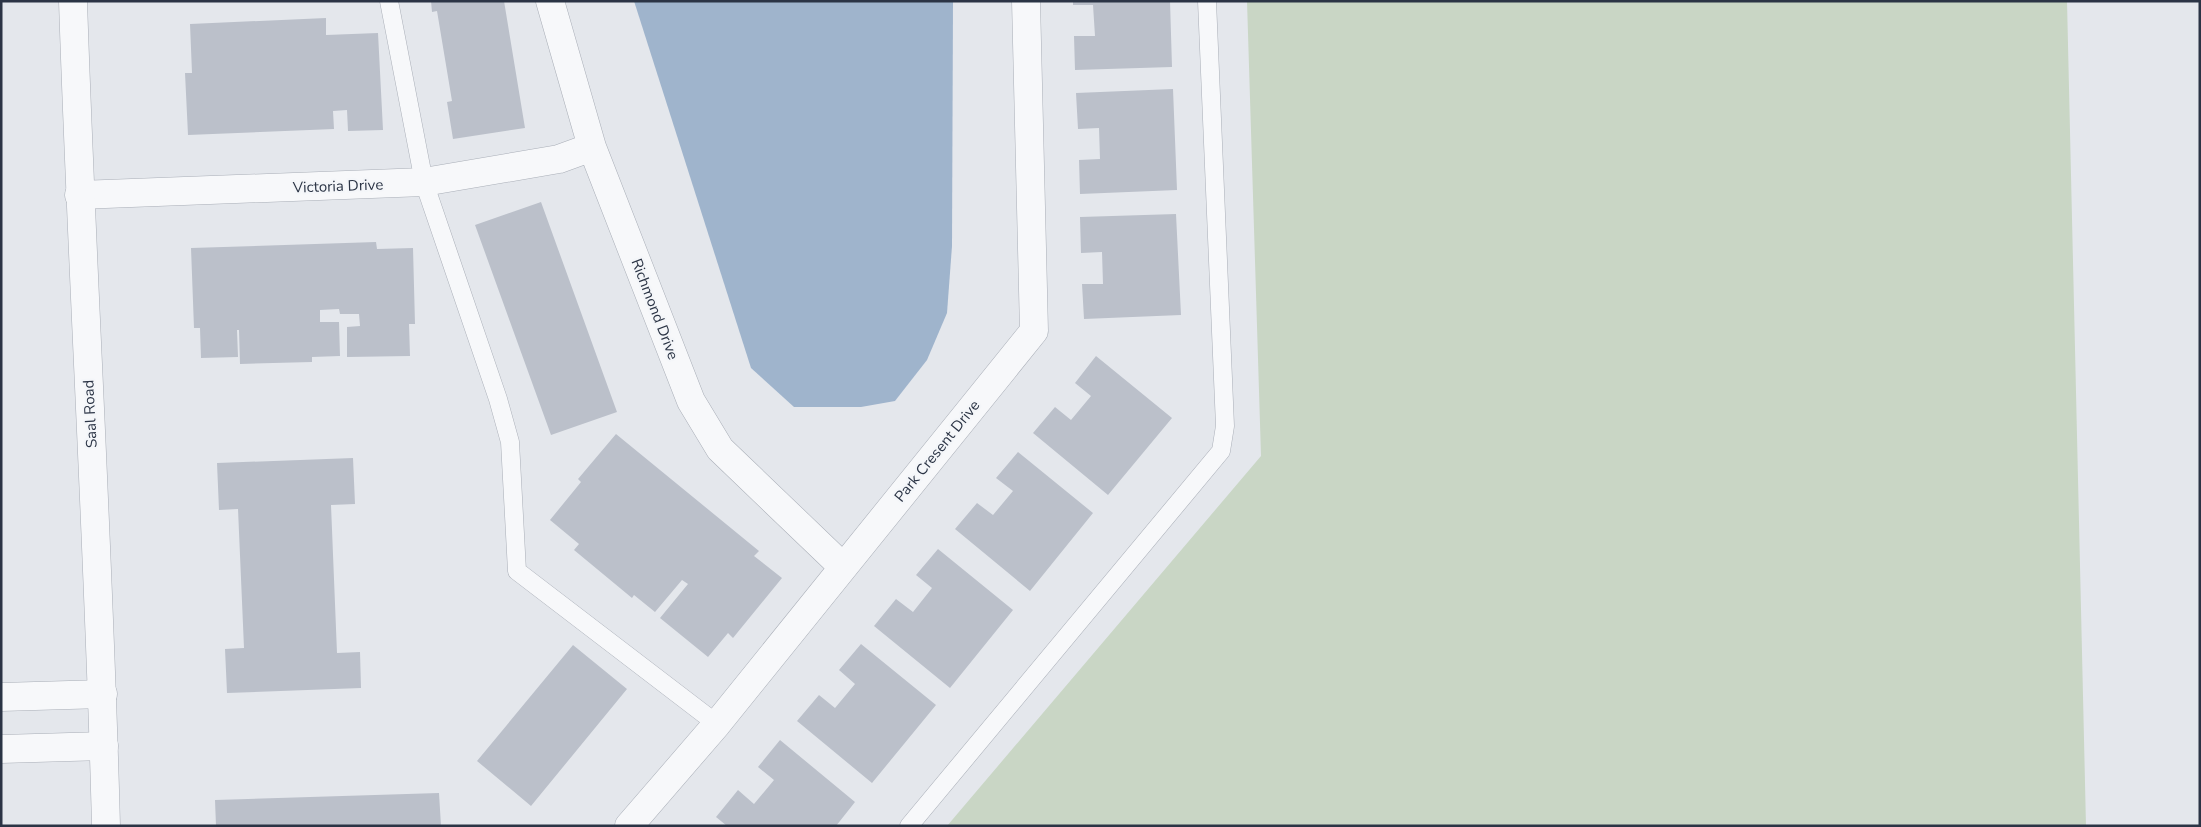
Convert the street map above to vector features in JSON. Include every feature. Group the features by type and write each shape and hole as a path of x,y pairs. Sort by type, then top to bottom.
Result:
{"street":[{"name":"Saal Road","path":"73,1 79,195 103,694 106,826"},
{"name":"Richmond Drive","path":"550,1 592,147 691,401 720,449 844,567"},
{"name":"Park Cresent Drive","path":"629,826 717,724 1034,331 1026,1"},
{"name":"Victoria Drive","path":"79,195 424,182 559,159 592,147"},
{"path":"1,697 103,694"},
{"path":"1,749 104,746"}],"lane":[{"path":"389,1 424,182 510,442 517,572 717,724"},
{"path":"909,826 1222,452 1225,426 1207,1"}],"green space":[{"path":"1247,1 2067,1 2086,826 947,826 1261,456"}],"water":[{"path":"634,1 953,1 952,246 947,313 927,360 895,401 861,407 794,407 751,368"}],"building":[{"path":"431,1 504,1 525,128 453,139 447,102 452,101 437,11 432,12"},
{"path":"1073,1 1170,1 1172,67 1075,70 1074,36 1095,36 1093,5 1073,5"},
{"path":"326,18 326,35 378,33 383,130 348,131 347,110 333,111 334,129 188,135 185,73 192,73 190,24"},
{"path":"1173,89 1177,190 1080,194 1079,160 1100,159 1099,128 1078,129 1076,93"},
{"path":"541,202 617,412 551,435 475,225"},
{"path":"1176,214 1181,315 1084,319 1082,284 1103,284 1102,252 1081,253 1080,217"},
{"path":"376,242 377,249 413,248 415,324 409,324 410,356 347,357 347,327 360,326 359,314 340,314 339,309 320,310 320,322 339,322 340,356 312,357 312,362 240,364 239,330 237,330 238,357 201,358 200,328 194,328 191,248"},
{"path":"1096,356 1172,418 1108,495 1033,433 1055,407 1071,420 1091,396 1075,383"},
{"path":"616,434 759,551 754,556 782,578 733,638 728,633 708,657 660,618 688,584 682,580 655,612 634,595 632,598 574,550 579,544 550,520 581,482 578,479"},
{"path":"1018,452 1093,513 1030,591 955,529 977,503 993,515 1013,491 996,478"},
{"path":"353,458 355,504 331,505 337,653 360,652 361,688 227,693 225,649 244,648 238,509 219,510 217,463"},
{"path":"938,549 1013,610 950,688 874,626 896,599 913,612 932,588 916,575"},
{"path":"861,644 936,705 872,783 797,721 819,695 835,708 855,684 839,670"},
{"path":"573,645 627,689 531,806 477,761"},
{"path":"780,740 855,802 836,826 727,826 716,817 738,790 754,804 774,780 758,767"},
{"path":"439,793 441,826 216,826 215,800"}]}
